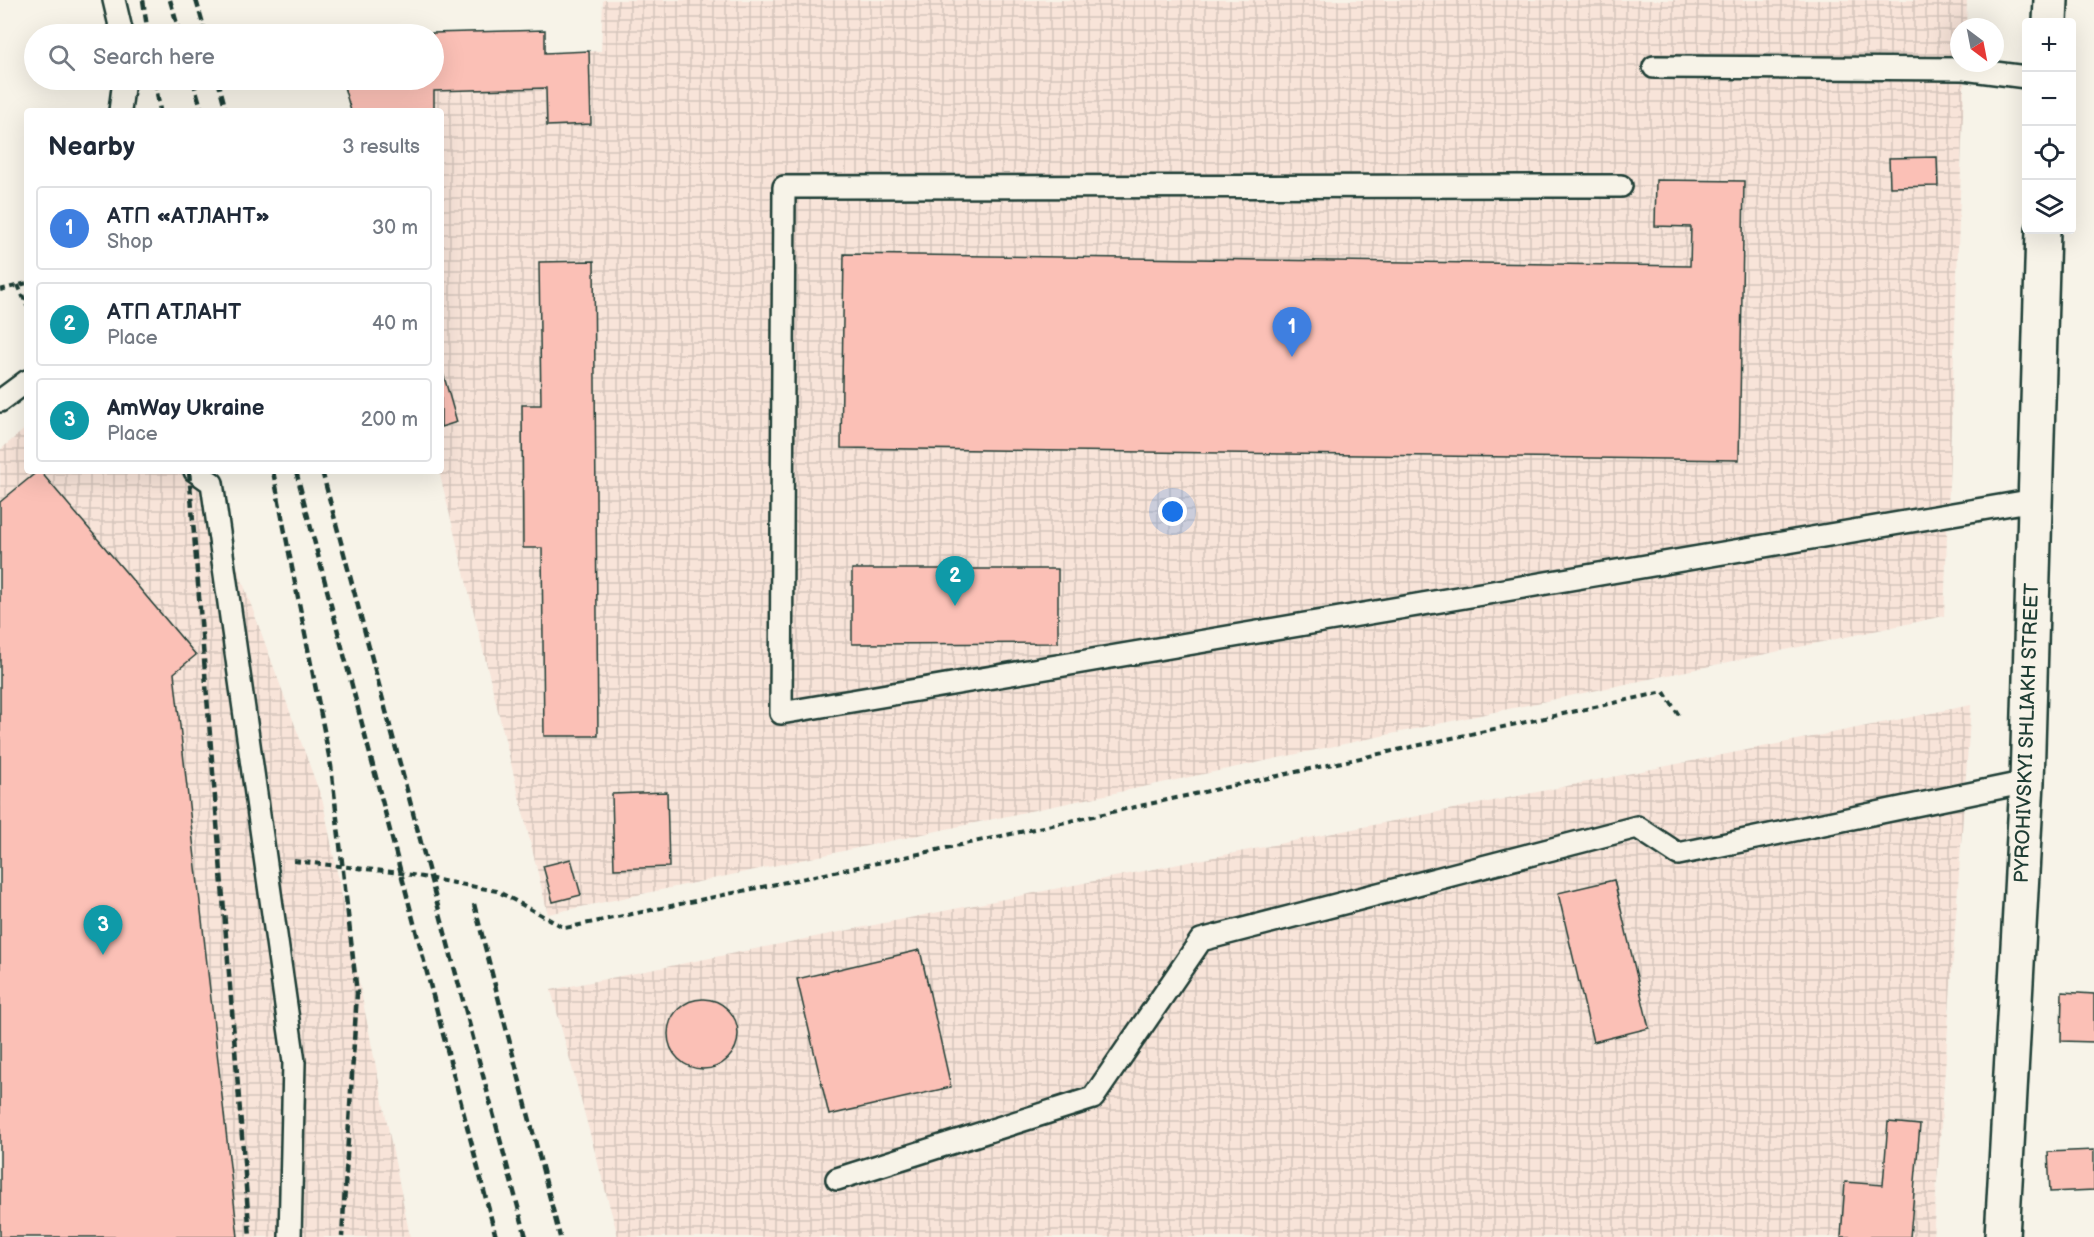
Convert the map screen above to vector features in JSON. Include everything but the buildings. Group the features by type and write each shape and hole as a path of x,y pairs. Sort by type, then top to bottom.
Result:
{"street":[{"path":"2049,18 2050,0"},
{"name":"PYROHIVSKYI SHLIAKH STREET","path":"2002,1237 2027,782 2043,234"}],"lane":[{"path":"114,0 120,24"},
{"path":"1654,67 1964,69 2022,76"},
{"path":"120,108 123,90"},
{"path":"1621,186 784,187 782,713 2035,500"},
{"path":"0,401 24,383"},
{"path":"199,474 212,483 294,1062 290,1237"},
{"path":"837,1179 1094,1098 1201,940 1637,827 1678,854 2027,782"}],"path":[{"path":"0,290 24,284"},
{"path":"18,285 24,299"},
{"path":"264,858 400,873 497,891 566,928 882,862 1664,692 1680,717"}],"shaded area":[{"path":"603,0 1967,0 1966,18 1950,18 1950,72 1965,72 1944,616 548,914 440,474 444,474 444,108 349,108 345,90 444,90 444,34 545,30 546,53 601,51"},
{"path":"24,430 24,474 203,474 323,802 410,1237 0,1237 0,450"},
{"path":"1971,705 1933,1237 618,1237 551,990"}],"railway":[{"path":"143,0 147,24"},
{"path":"170,0 177,24"},
{"path":"196,0 203,24"},
{"path":"157,90 160,108"},
{"path":"196,90 201,108"},
{"path":"221,90 225,108"},
{"path":"189,474 250,1237"},
{"path":"274,474 331,766 357,993 342,1237"},
{"path":"297,474 496,1237"},
{"path":"323,474 526,1237"},
{"path":"474,904 560,1237"}],"place":[{"name":"АТП «АТЛАНТ»","path":"1292,357"},
{"name":"АТП АТЛАНТ","path":"955,606"},
{"name":"AmWay Ukraine","path":"103,955"}]}
